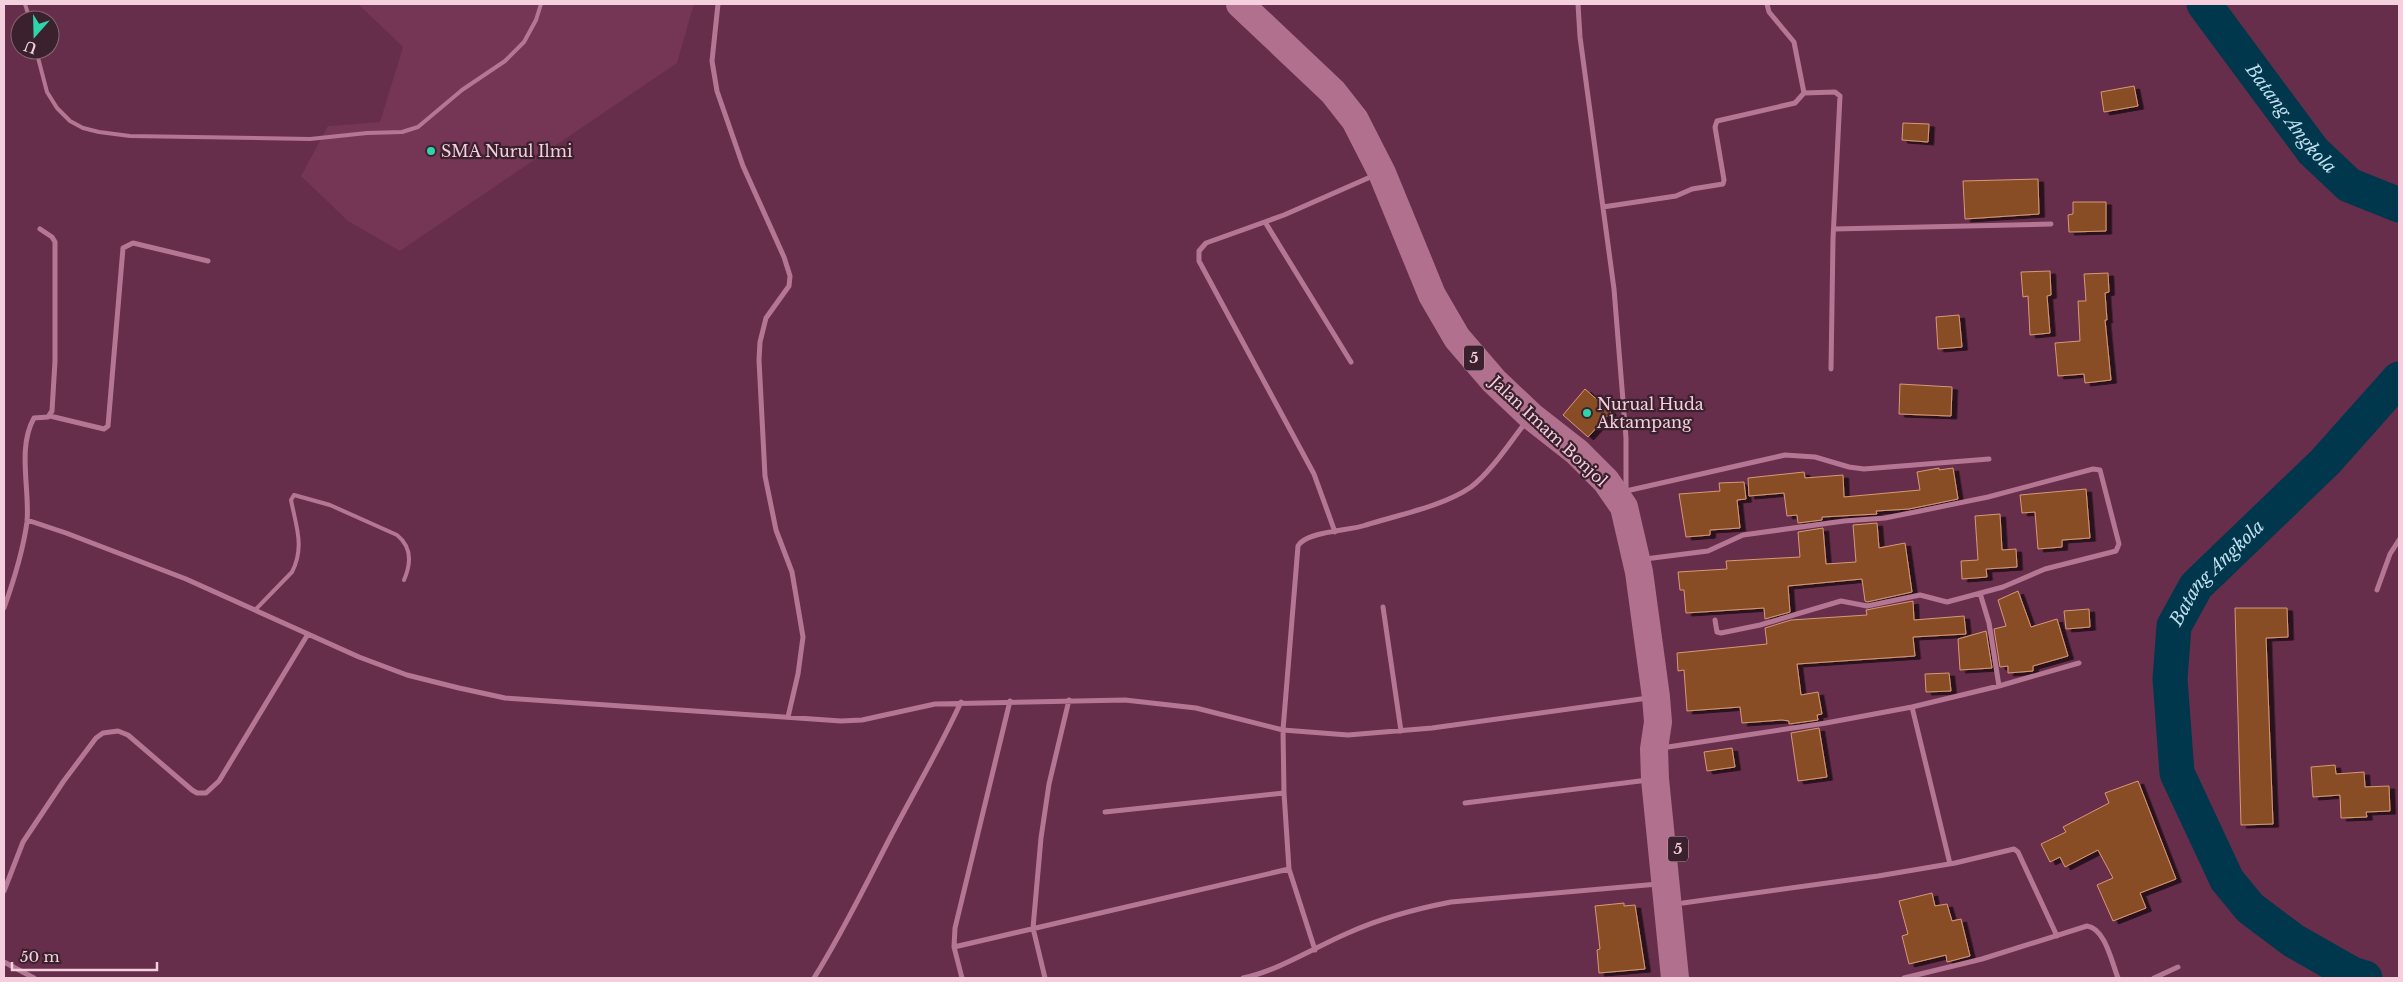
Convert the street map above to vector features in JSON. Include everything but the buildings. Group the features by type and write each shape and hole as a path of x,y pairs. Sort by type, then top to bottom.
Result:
{"highway":[{"name":"Jalan Imam Bonjol","path":"1240,4 1333,92 1355,120 1382,173 1432,295 1457,338 1494,381 1531,416 1577,452 1625,499 1637,560 1661,748 1674,890 1675,978"},
{"name":"Jalan Imam Bonjol","path":"1661,748 1659,778 1674,890 1693,978"}],"street":[{"path":"718,4 712,61 717,91 743,166 784,257 790,276 788,286 770,310 762,329 759,360 765,476 776,530 792,572 803,637 798,674 788,717"},
{"path":"1578,4 1580,38 1614,289 1626,438 1625,499 1785,455 1815,457 1849,467 1864,469 1989,459"},
{"path":"1767,4 1769,12 1794,42 1804,93"},
{"path":"1603,207 1676,196 1692,189 1723,184 1715,126 1717,120 1794,103 1804,93 1835,92 1840,96 1834,229 1831,369"},
{"path":"1335,532 1314,474 1199,260 1199,251 1206,243 1265,222 1382,173"},
{"path":"1265,222 1351,362"},
{"path":"1834,229 2051,224"},
{"path":"40,229 54,239 55,250 55,361 52,411 50,416"},
{"path":"4,608 16,572 27,520 26,454 28,436 34,418 50,416 104,429 108,426 123,248 133,242 208,261"},
{"path":"1314,950 1289,869 1284,793 1283,730 1297,549 1306,538 1355,529 1448,499 1471,487 1531,416"},
{"path":"1637,560 1702,552 1743,535 1920,512 1988,498 2093,468 2100,470 2119,544 2118,550 2045,569 1980,594 1947,602 1920,595 1867,606 1841,602 1760,625 1721,633 1717,632 1715,620"},
{"path":"27,520 186,579 308,634 407,675 505,698 855,720 935,704 961,702 1125,700 1196,708 1283,730 1348,735 1657,710"},
{"path":"2376,590 2390,554 2399,540"},
{"path":"1980,594 1989,623 2000,686"},
{"path":"1383,607 1401,731"},
{"path":"4,892 23,842 63,782 96,738 109,731 128,735 192,790 197,793 206,793 218,781 308,634"},
{"path":"1661,748 1826,723 1912,707 2000,686 2079,663"},
{"path":"1045,978 1033,928 1041,838 1049,784 1068,700"},
{"path":"814,978 836,943 905,810 940,748 961,702"},
{"path":"962,978 954,947 955,928 1010,702"},
{"path":"1912,707 1950,864"},
{"path":"1465,803 1659,778"},
{"path":"1105,812 1284,793"},
{"path":"1242,978 1314,950 1348,933 1397,914 1450,902 1674,890 1950,864 2008,849 2017,850 2057,936"},
{"path":"954,947 1289,869"},
{"path":"1904,978 1982,959 2087,926 2094,928 2100,935 2118,978"},
{"path":"4,962 34,978"},
{"path":"2154,978 2178,967"}],"lane":[{"path":"39,60 47,92 57,108 70,121 99,132 130,136 171,135 310,139 367,132 402,132 418,127 462,90 505,61 524,42 536,20 541,4"},
{"path":"255,610 292,572 298,559 300,546 291,500 294,495 330,505 397,535 404,540 409,552 409,564 404,580"}],"shaded area":[{"name":"SMA Nurul Ilmi","path":"358,4 694,4 677,63 400,251 348,221 301,176 328,126 380,122 403,47"}],"waterway":[{"name":"Batang Angkola","path":"2204,4 2313,151 2349,185 2399,205"},
{"name":"Batang Angkola","path":"2365,978 2352,974 2294,941 2250,908 2227,880 2177,773 2170,679 2174,626 2196,586 2325,462 2399,379"}],"place":[{"name":"SMA Nurul Ilmi","path":"431,151"},
{"name":"Nurual Huda Aktampang","path":"1587,413"}]}
